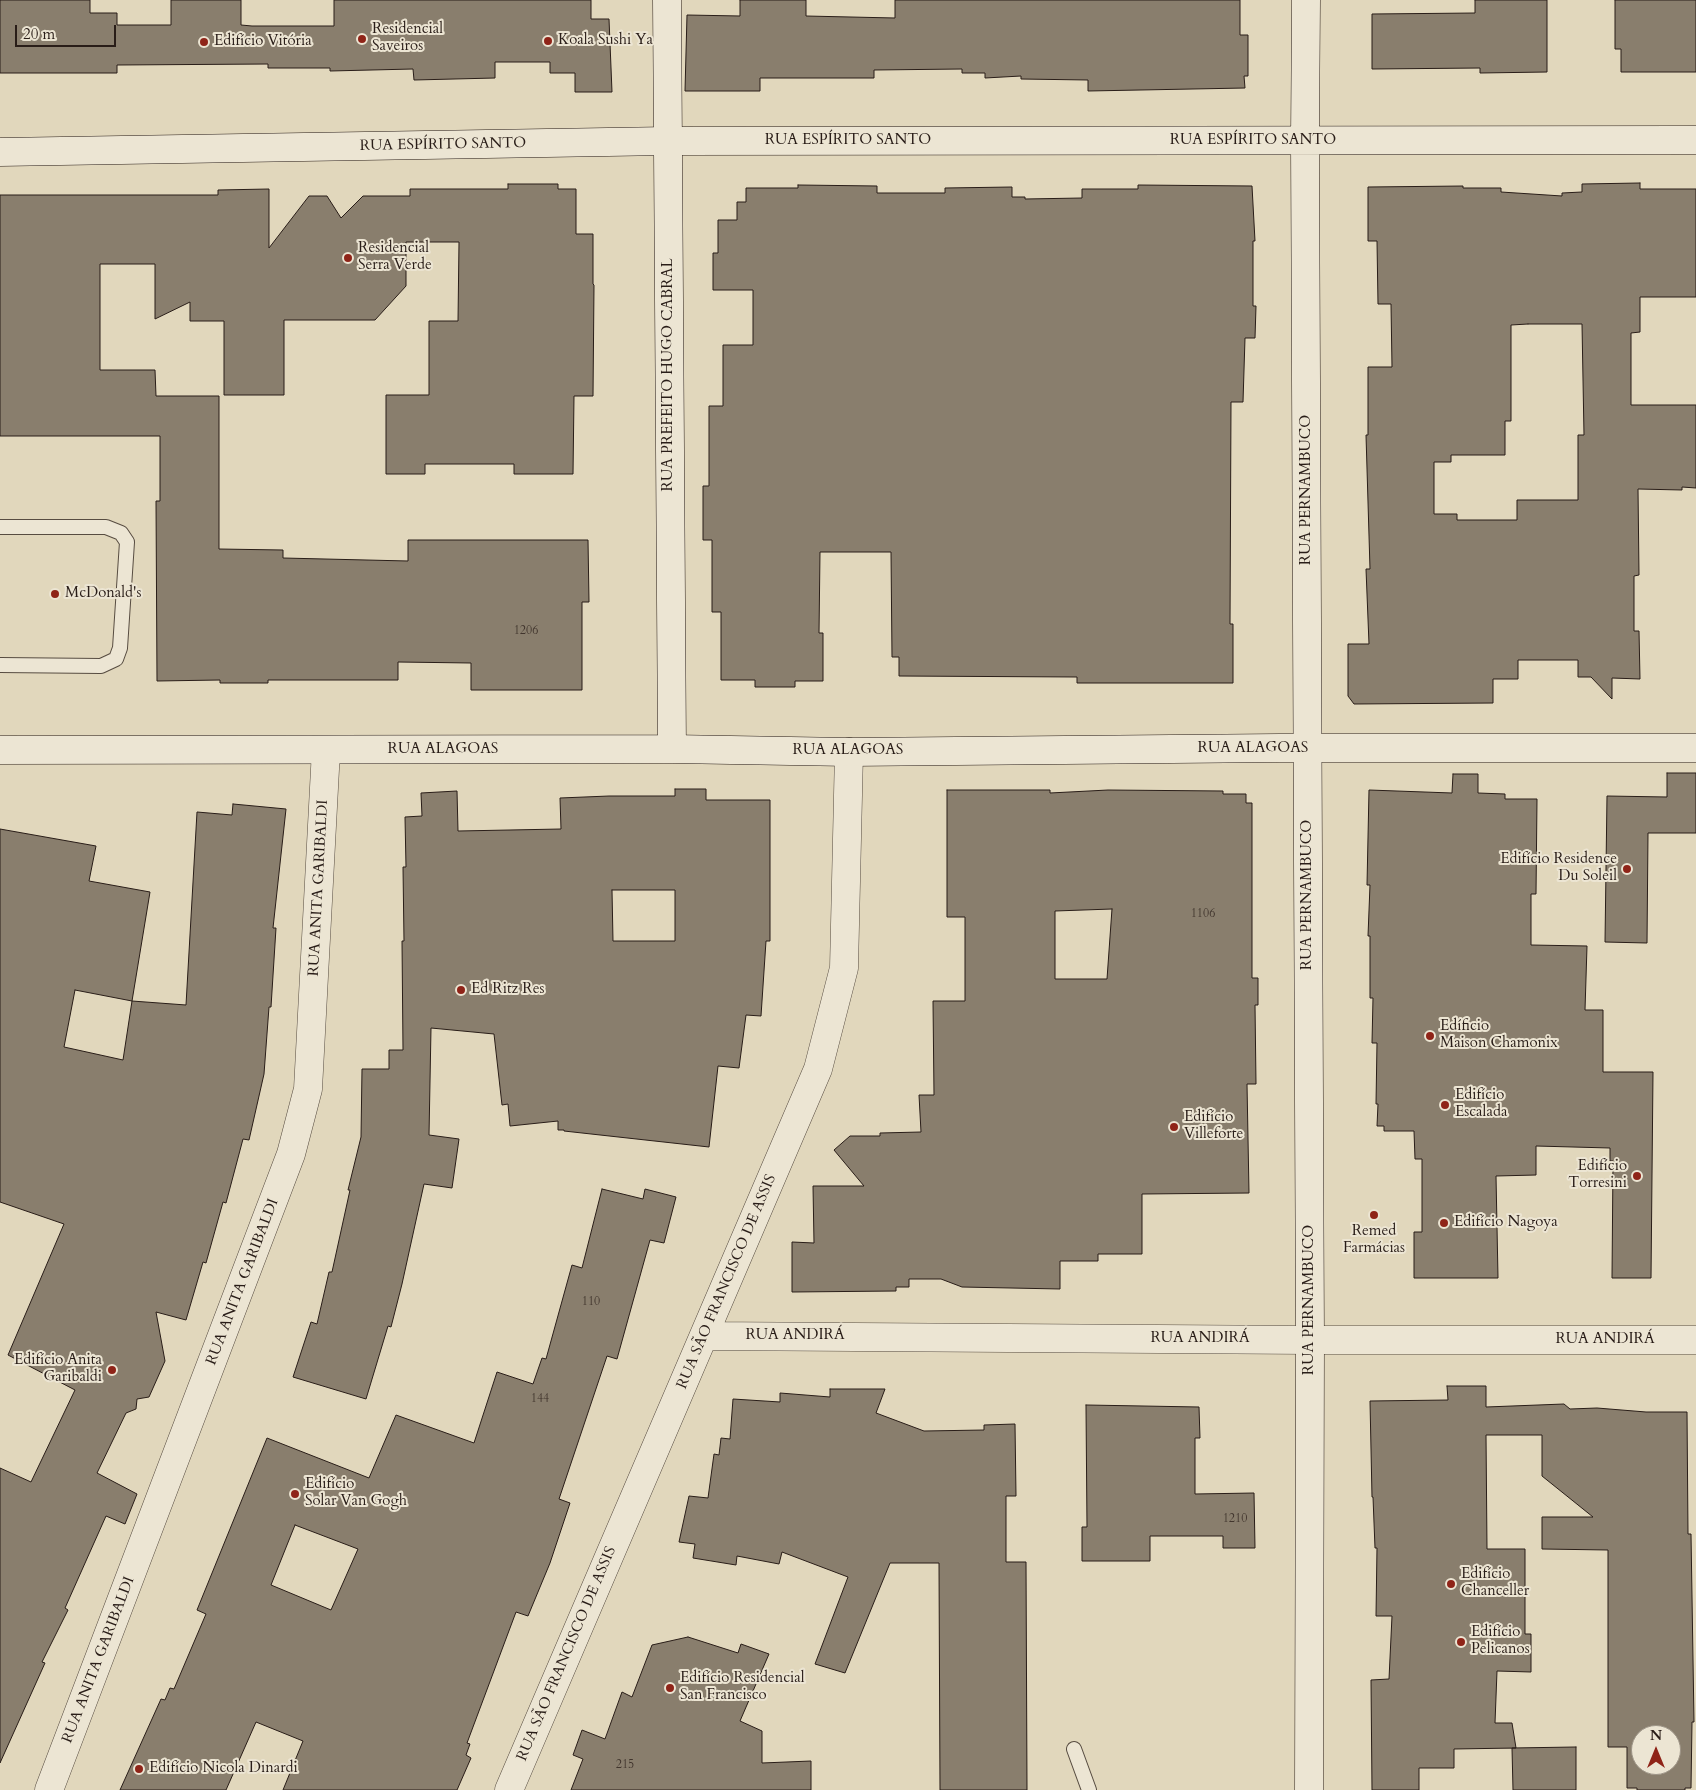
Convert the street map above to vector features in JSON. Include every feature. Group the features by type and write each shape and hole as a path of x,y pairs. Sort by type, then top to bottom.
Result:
{"street":[{"name":"RUA PREFEITO HUGO CABRAL","path":"667,0 672,749"},
{"name":"RUA PERNAMBUCO","path":"1306,0 1310,1340 1309,1790"},
{"name":"RUA ESPÍRITO SANTO","path":"0,152 668,141 1696,140"},
{"name":"RUA ALAGOAS","path":"0,750 672,749 849,752 1308,748 1696,748"},
{"name":"RUA ANITA GARIBALDI","path":"50,1790 291,1154 308,1089 326,750"},
{"name":"RUA SÃO FRANCISCO DE ASSIS","path":"509,1790 818,1069 844,968 849,752"},
{"name":"RUA ANDIRÁ","path":"704,1336 1310,1340 1696,1340"}],"lane":[{"path":"0,526 106,527 121,533 127,542 120,648 116,659 101,666 0,665"},
{"path":"1074,1748 1089,1790"}],"building":[{"path":"0,0 90,0 90,13 117,13 117,25 171,25 171,0 241,0 241,25 334,26 334,0 591,0 591,19 609,19 612,92 575,92 575,73 550,73 550,62 495,62 495,78 414,80 413,69 330,71 330,68 268,68 268,64 117,65 117,73 0,73"},
{"path":"740,0 806,0 806,16 895,18 895,0 1240,0 1240,35 1248,35 1248,76 1244,76 1245,88 1088,91 1088,80 1021,79 1021,76 985,78 985,73 962,73 962,69 874,70 874,78 760,78 760,91 685,91 687,15 740,16"},
{"path":"1475,0 1547,0 1547,72 1480,73 1480,68 1372,69 1372,14 1475,13"},
{"path":"1615,0 1696,0 1696,72 1621,72 1621,49 1615,49"},
{"path":"1640,183 1640,189 1696,189 1696,297 1640,297 1640,332 1631,333 1631,405 1696,405 1696,488 1682,487 1682,490 1638,489 1639,575 1634,576 1634,631 1639,631 1640,679 1612,678 1612,699 1591,677 1578,677 1578,660 1518,660 1518,679 1493,679 1493,703 1354,704 1348,696 1348,644 1369,644 1366,569 1370,569 1366,435 1368,435 1368,367 1392,367 1391,304 1378,304 1377,241 1368,241 1368,187 1463,186 1463,188 1501,188 1501,192 1562,196 1562,193 1582,192 1582,184","holes":["1582,324 1584,435 1578,435 1578,500 1517,500 1517,520 1457,520 1457,514 1434,514 1434,462 1451,462 1451,455 1505,455 1505,421 1511,421 1511,325"]},
{"path":"508,184 558,184 558,189 576,189 576,234 593,234 593,396 574,396 573,474 514,474 514,464 425,464 425,474 386,474 386,395 429,395 429,321 458,321 459,242 406,242 406,286 375,320 284,320 284,395 224,395 224,321 190,321 190,302 155,319 155,264 100,264 100,370 155,370 156,396 219,396 219,549 283,550 283,558 408,561 408,540 588,540 589,602 582,602 582,690 471,690 471,663 398,662 398,680 268,680 268,683 220,683 220,680 157,681 156,501 160,501 160,436 0,436 0,195 218,195 218,190 269,189 269,248 309,196 327,196 341,218 363,196 410,196 410,189 508,189"},
{"path":"798,185 877,186 877,193 945,193 945,188 1012,187 1012,197 1025,197 1025,199 1082,198 1082,189 1138,189 1138,185 1252,186 1255,241 1253,241 1253,306 1256,306 1255,338 1245,338 1243,402 1231,402 1230,624 1233,624 1233,683 1077,683 1077,677 899,676 899,657 892,657 891,552 820,552 819,633 823,633 823,681 795,681 795,687 755,687 755,680 721,680 721,612 712,612 712,540 703,540 703,486 709,486 709,406 723,406 723,345 753,345 753,290 713,290 713,253 718,253 718,220 737,220 737,202 746,202 746,188 798,188"},
{"name":"Edifício Residence Du Soleil","path":"1667,773 1696,773 1696,833 1648,833 1647,943 1605,942 1607,796 1667,797"},
{"path":"1453,774 1478,774 1478,793 1505,794 1505,799 1537,799 1536,894 1531,894 1531,945 1587,946 1585,1010 1603,1010 1603,1072 1653,1072 1651,1278 1612,1278 1613,1161 1610,1161 1610,1148 1536,1146 1536,1175 1496,1176 1498,1278 1414,1278 1414,1232 1422,1232 1422,1159 1415,1159 1414,1131 1384,1131 1384,1126 1377,1126 1377,1043 1372,1043 1373,998 1370,998 1370,936 1368,936 1370,885 1367,885 1369,790 1452,793"},
{"path":"675,789 706,789 706,800 770,800 770,941 766,941 761,1016 746,1015 739,1068 718,1066 709,1147 558,1130 558,1121 510,1126 508,1104 502,1105 494,1034 431,1028 429,1135 459,1139 452,1188 424,1184 391,1327 388,1326 366,1399 293,1377 311,1322 317,1324 329,1272 332,1272 350,1190 348,1190 361,1137 362,1069 389,1069 389,1050 403,1050 402,941 404,941 403,867 406,867 405,817 422,816 421,793 457,791 458,831 561,829 560,798 675,796","holes":["612,890 675,890 675,941 613,941"]},
{"path":"947,790 1050,790 1050,793 1108,790 1223,791 1223,794 1246,794 1246,803 1252,803 1252,978 1258,978 1258,1005 1255,1005 1256,1084 1247,1084 1249,1193 1142,1194 1142,1254 1098,1254 1098,1261 1060,1261 1060,1289 962,1287 941,1279 909,1279 909,1287 896,1287 896,1291 792,1292 792,1242 814,1243 813,1186 864,1186 834,1150 850,1136 880,1136 880,1133 921,1132 919,1095 934,1095 933,1001 965,1001 965,917 947,917","holes":["1112,909 1107,979 1055,979 1055,911"]},
{"path":"233,804 286,809 273,928 276,928 264,1074 249,1140 243,1139 226,1203 223,1202 206,1263 203,1262 186,1320 156,1312 165,1361 149,1397 137,1399 136,1409 126,1413 97,1473 137,1494 125,1524 106,1516 65,1608 68,1610 42,1662 45,1663 0,1763 0,1468 31,1482 75,1390 8,1355 64,1224 0,1202 0,829 96,846 89,881 150,892 132,1001 186,1005 197,812 232,815","holes":["75,990 132,1001 123,1060 64,1047"]},
{"path":"602,1189 643,1199 645,1189 676,1197 664,1243 650,1240 617,1359 607,1356 559,1499 570,1503 550,1563 528,1616 516,1612 467,1743 470,1744 466,1755 471,1758 457,1790 283,1790 303,1741 256,1722 226,1790 120,1790 161,1699 165,1700 170,1688 174,1689 206,1614 197,1610 267,1438 369,1478 396,1415 474,1443 497,1372 533,1384 542,1358 546,1359 572,1265 582,1268","holes":["295,1525 358,1549 331,1610 271,1585"]},
{"path":"1447,1386 1486,1386 1486,1407 1564,1404 1570,1409 1597,1408 1646,1412 1687,1412 1688,1534 1691,1534 1694,1722 1692,1722 1691,1788 1685,1788 1685,1790 1637,1790 1637,1788 1627,1788 1627,1747 1608,1747 1608,1550 1542,1549 1542,1517 1593,1517 1542,1476 1542,1435 1486,1435 1487,1549 1525,1549 1525,1634 1531,1634 1531,1672 1497,1671 1495,1723 1512,1723 1516,1748 1454,1749 1454,1768 1419,1768 1419,1790 1372,1790 1371,1680 1389,1679 1392,1616 1376,1616 1377,1548 1375,1548 1372,1497 1370,1401 1448,1400"},
{"path":"830,1389 885,1389 876,1413 924,1431 984,1430 984,1425 1015,1424 1016,1496 1006,1496 1006,1562 1026,1562 1027,1790 940,1790 939,1563 890,1563 845,1673 815,1664 848,1577 782,1552 779,1564 737,1556 736,1565 693,1558 695,1544 679,1542 689,1496 708,1498 714,1454 719,1455 721,1438 730,1439 733,1399 780,1402 780,1393 830,1397"},
{"path":"1086,1405 1199,1407 1200,1438 1195,1438 1195,1494 1254,1493 1255,1548 1223,1548 1223,1536 1150,1536 1150,1561 1082,1561 1082,1527 1087,1527"},
{"path":"688,1637 738,1653 741,1644 769,1654 740,1721 762,1731 762,1763 811,1761 811,1790 571,1790 583,1759 573,1755 582,1730 605,1739 622,1692 632,1697 652,1645"},
{"path":"1576,1747 1576,1790 1513,1790 1512,1748"}],"place":[{"name":"Residencial Saveiros","path":"362,39"},
{"name":"Koala Sushi Ya","path":"548,41"},
{"name":"Edifício Vitória","path":"204,42"},
{"name":"Residencial Serra Verde","path":"348,258"},
{"name":"McDonald's","path":"55,594"},
{"name":"Edifício Residence Du Soleil","path":"1627,869"},
{"name":"Ed Ritz Res","path":"461,990"},
{"name":"Edíficio Maison Chamonix","path":"1430,1036"},
{"name":"Edifício Escalada","path":"1445,1105"},
{"name":"Edifício Villeforte","path":"1174,1127"},
{"name":"Edifício Torresini","path":"1637,1176"},
{"name":"Remed Farmácias","path":"1374,1215"},
{"name":"Edifício Nagoya","path":"1444,1223"},
{"name":"Edifício Anita Garibaldi","path":"112,1370"},
{"name":"Edifício Solar Van Gogh","path":"295,1494"},
{"name":"Edifício Chanceller","path":"1451,1584"},
{"name":"Edifício Pelicanos","path":"1461,1642"},
{"name":"Edifício Residencial San Francisco","path":"670,1688"},
{"name":"Edifício Nicola Dinardi","path":"139,1769"}]}
